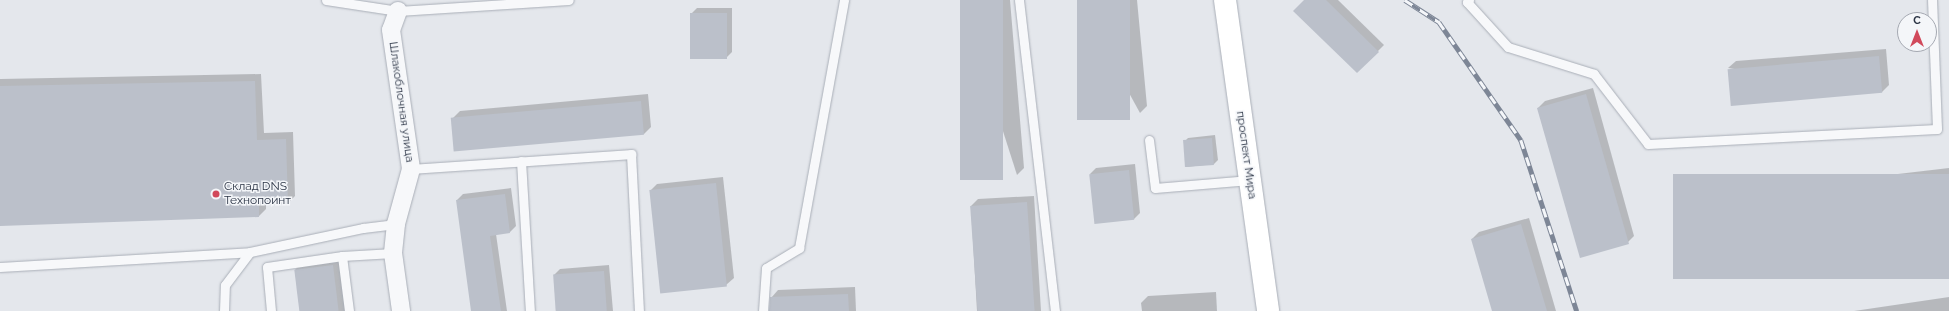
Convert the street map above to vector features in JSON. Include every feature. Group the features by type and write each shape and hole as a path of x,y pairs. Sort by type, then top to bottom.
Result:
{"main road":[{"name":"проспект Мира","path":"1225,0 1268,311"}],"street":[{"name":"Шлакоблочная улица","path":"398,11 391,30 411,169 396,224 393,253 402,311"}],"lane":[{"path":"326,0 398,11 569,0"},
{"path":"763,311 766,268 799,248 844,0"},
{"path":"1019,0 1055,311"},
{"path":"1469,0 1466,2 1508,47 1594,74 1648,144 1937,129 1932,0"},
{"path":"1149,140 1155,188 1250,180"},
{"path":"411,169 631,154 639,311"},
{"path":"521,162 530,311"},
{"path":"0,267 250,252 364,228 396,224"},
{"path":"224,311 225,285 250,252"},
{"path":"271,311 267,266 342,256 393,253"},
{"path":"342,256 350,311"}],"building":[{"path":"960,0 1003,0 1003,180 960,180"},
{"path":"1077,0 1130,0 1130,120 1077,120"},
{"path":"1304,0 1326,0 1379,52 1357,73 1293,11"},
{"path":"690,13 727,13 727,59 690,59"},
{"path":"1879,56 1882,93 1731,106 1728,69"},
{"path":"255,81 257,140 286,139 288,204 259,205 259,217 0,226 0,86"},
{"path":"1586,94 1629,244 1580,258 1537,108"},
{"path":"641,101 644,135 454,152 451,118"},
{"path":"1212,138 1214,165 1185,167 1183,140"},
{"path":"1129,170 1134,220 1094,224 1089,174"},
{"path":"1673,174 1949,174 1949,279 1673,279"},
{"path":"716,183 727,286 660,293 649,190"},
{"path":"505,194 510,233 490,236 501,311 471,311 456,200"},
{"path":"1027,202 1035,311 977,311 970,206"},
{"path":"1521,224 1547,311 1492,311 1471,239"},
{"path":"333,265 339,311 299,311 294,270"},
{"path":"604,271 607,311 556,311 553,275"},
{"path":"848,294 849,311 769,311 770,297"}],"railway":[{"path":"1405,0 1439,22 1521,140 1577,311"}],"place":[{"name":"Склад DNS Технопоинт","path":"216,194"}]}
